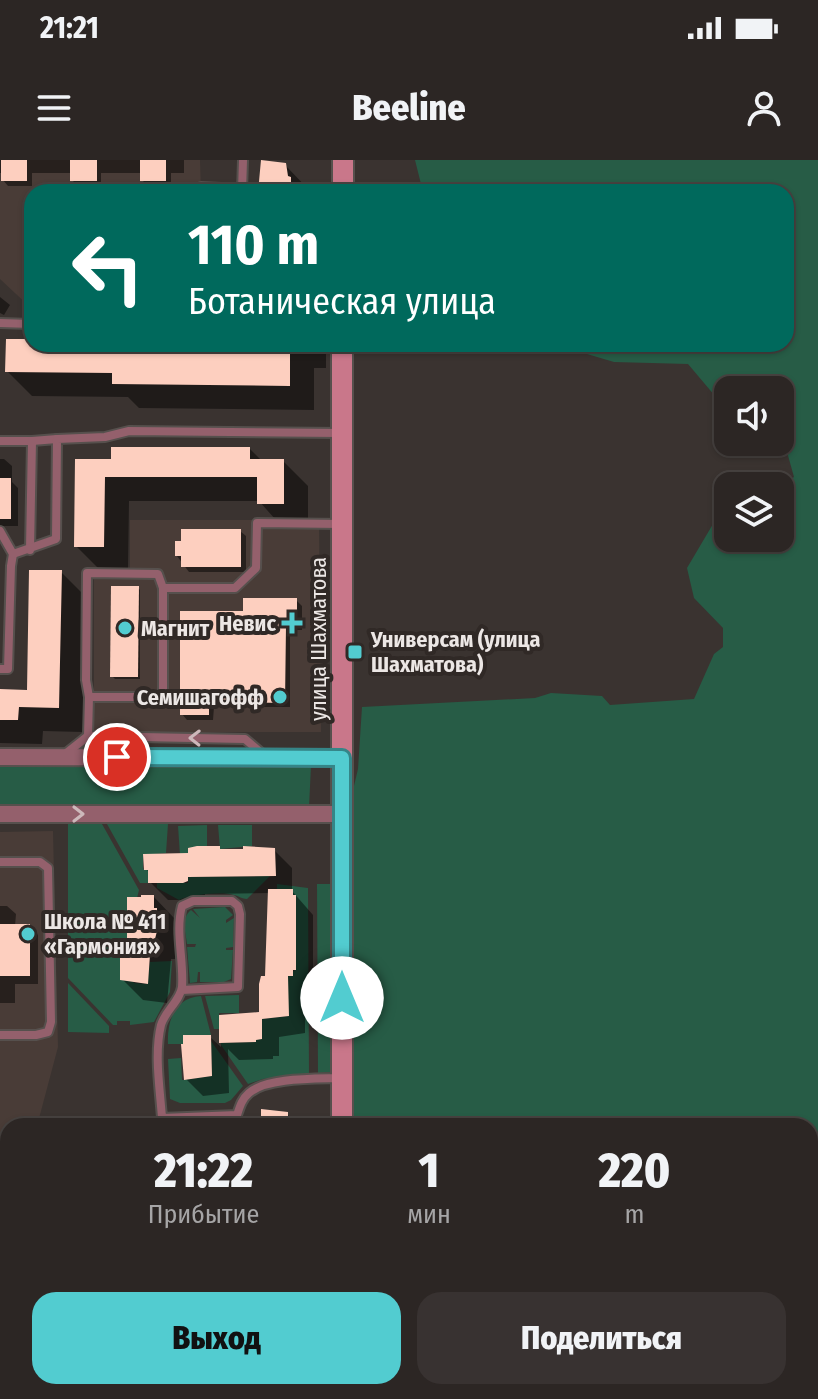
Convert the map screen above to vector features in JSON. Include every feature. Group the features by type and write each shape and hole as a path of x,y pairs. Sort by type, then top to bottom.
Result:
{"street":[{"path":"343,160 343,184"},
{"name":"улица Шахматова","path":"342,352 342,1118"},
{"path":"0,757 342,758"},
{"path":"0,814 342,814"}],"lane":[{"path":"242,184 243,160"},
{"path":"0,323 24,324"},
{"path":"0,441 105,437 129,431 342,433"},
{"path":"13,554 56,539 57,439"},
{"path":"30,550 32,441"},
{"path":"163,588 235,588 256,568 257,523 343,524"},
{"path":"0,531 13,554 8,669 0,669"},
{"path":"88,736 87,573 158,574 163,588 163,697 89,697"},
{"path":"61,757 88,736 245,739 266,757"},
{"path":"0,862 40,862 48,868 51,990 48,1032 0,1035"},
{"path":"162,1118 159,1067 162,1022 182,990 179,918 182,906 193,901 232,901 238,906 240,914 238,987 182,990"},
{"path":"238,1118 241,1102 250,1091 265,1085 342,1078"},
{"path":"205,1118 237,1115"}],"shaded area":[{"path":"0,160 200,160 201,184 24,184 24,301 0,279"},
{"path":"130,520 319,520 321,732 94,732 94,574 130,574"},
{"name":"Школа № 411 «Гармония»","path":"53,831 58,1047 39,1118 0,1118 0,832"}],"green space":[{"path":"415,160 818,160 818,1118 353,1118 353,790 358,769 362,707 535,698 551,693 602,696 610,705 694,699 714,654 723,647 723,628 694,598 687,568 713,524 714,552 794,552 794,472 788,456 794,456 794,376 714,376 714,395 688,364 614,362 580,352 794,352 794,184 421,184"},
{"path":"0,765 311,765 309,808 0,807"},
{"path":"68,824 102,824 139,890 127,939 123,939 123,945 120,945 134,983 147,984 150,962 172,961 170,992 154,1022 130,1025 130,1021 117,1021 117,1025 113,1025 68,978"},
{"path":"107,824 168,824 166,853 143,855 143,869 148,870 148,883 140,883"},
{"path":"207,825 207,846 188,855 180,855 178,826"},
{"path":"218,825 252,825 252,846 220,849"},
{"path":"270,876 247,899 222,893 179,900 157,888 157,883 188,883 188,877"},
{"path":"277,884 308,888 309,1074 263,1079 248,1084 221,1043 255,1042 262,1039 262,1019 288,1016 288,976 296,969 296,896 277,889"},
{"path":"317,884 331,884 331,1072 318,1073"},
{"path":"225,907 233,915 226,923 234,918 233,947 226,948 233,950 231,979 200,982 198,972 197,982 190,983 187,947 195,947 196,944 187,944 186,917 191,910 200,918 193,909"},
{"path":"68,983 109,1026 109,1033 68,1032"},
{"path":"239,995 239,1013 219,1013 219,1029 214,1029 205,996"},
{"path":"201,996 211,1035 184,1035 183,1044 168,1044 171,1019 178,1006"},
{"path":"211,1041 243,1086 225,1103 180,1103 170,1099 168,1059 181,1058 182,1080 212,1076"}],"building":[{"path":"1,160 27,160 27,181 1,181"},
{"path":"70,160 97,160 97,181 70,181"},
{"path":"140,160 166,160 166,181 140,181"},
{"path":"261,160 286,163 291,184 259,184"},
{"path":"6,339 24,339 24,352 290,352 290,386 112,384 112,373 5,372"},
{"path":"111,447 250,447 250,459 284,459 284,504 257,504 257,477 105,477 104,547 74,547 75,459 111,459"},
{"path":"0,478 11,478 11,519 0,519"},
{"path":"181,529 241,529 241,567 181,567 181,556 175,556 175,541 181,541"},
{"path":"29,570 62,570 59,708 19,707 18,720 0,720 0,689 27,690"},
{"name":"Магнит","path":"111,586 139,586 138,677 110,677"},
{"path":"243,598 297,598 297,626 286,626 285,703 209,702 209,715 180,715 180,611 243,611"},
{"path":"220,846 220,849 243,849 243,846 275,848 276,876 188,877 188,881 183,883 148,883 143,854 188,853 188,848"},
{"path":"268,889 293,889 293,895 296,895 296,970 293,970 293,976 288,976 289,1016 262,1019 262,1039 256,1042 219,1043 219,1015 259,1012 259,984 261,976 265,976"},
{"path":"154,895 154,908 157,908 157,931 155,939 151,940 148,984 120,980 120,945 123,945 123,939 127,939 127,897"},
{"path":"0,924 30,924 30,976 0,976"},
{"path":"183,1035 211,1035 212,1076 184,1080"},
{"path":"261,1109 288,1112 288,1118 261,1118"}],"place":[{"name":"Невис","path":"292,623"},
{"name":"Магнит","path":"125,628"},
{"name":"Универсам (улица Шахматова)","path":"355,652"},
{"name":"Семишагофф","path":"280,697"},
{"name":"Школа № 411 «Гармония»","path":"28,934"}],"route":[{"path":"117,757 342,758 342,998"}]}
